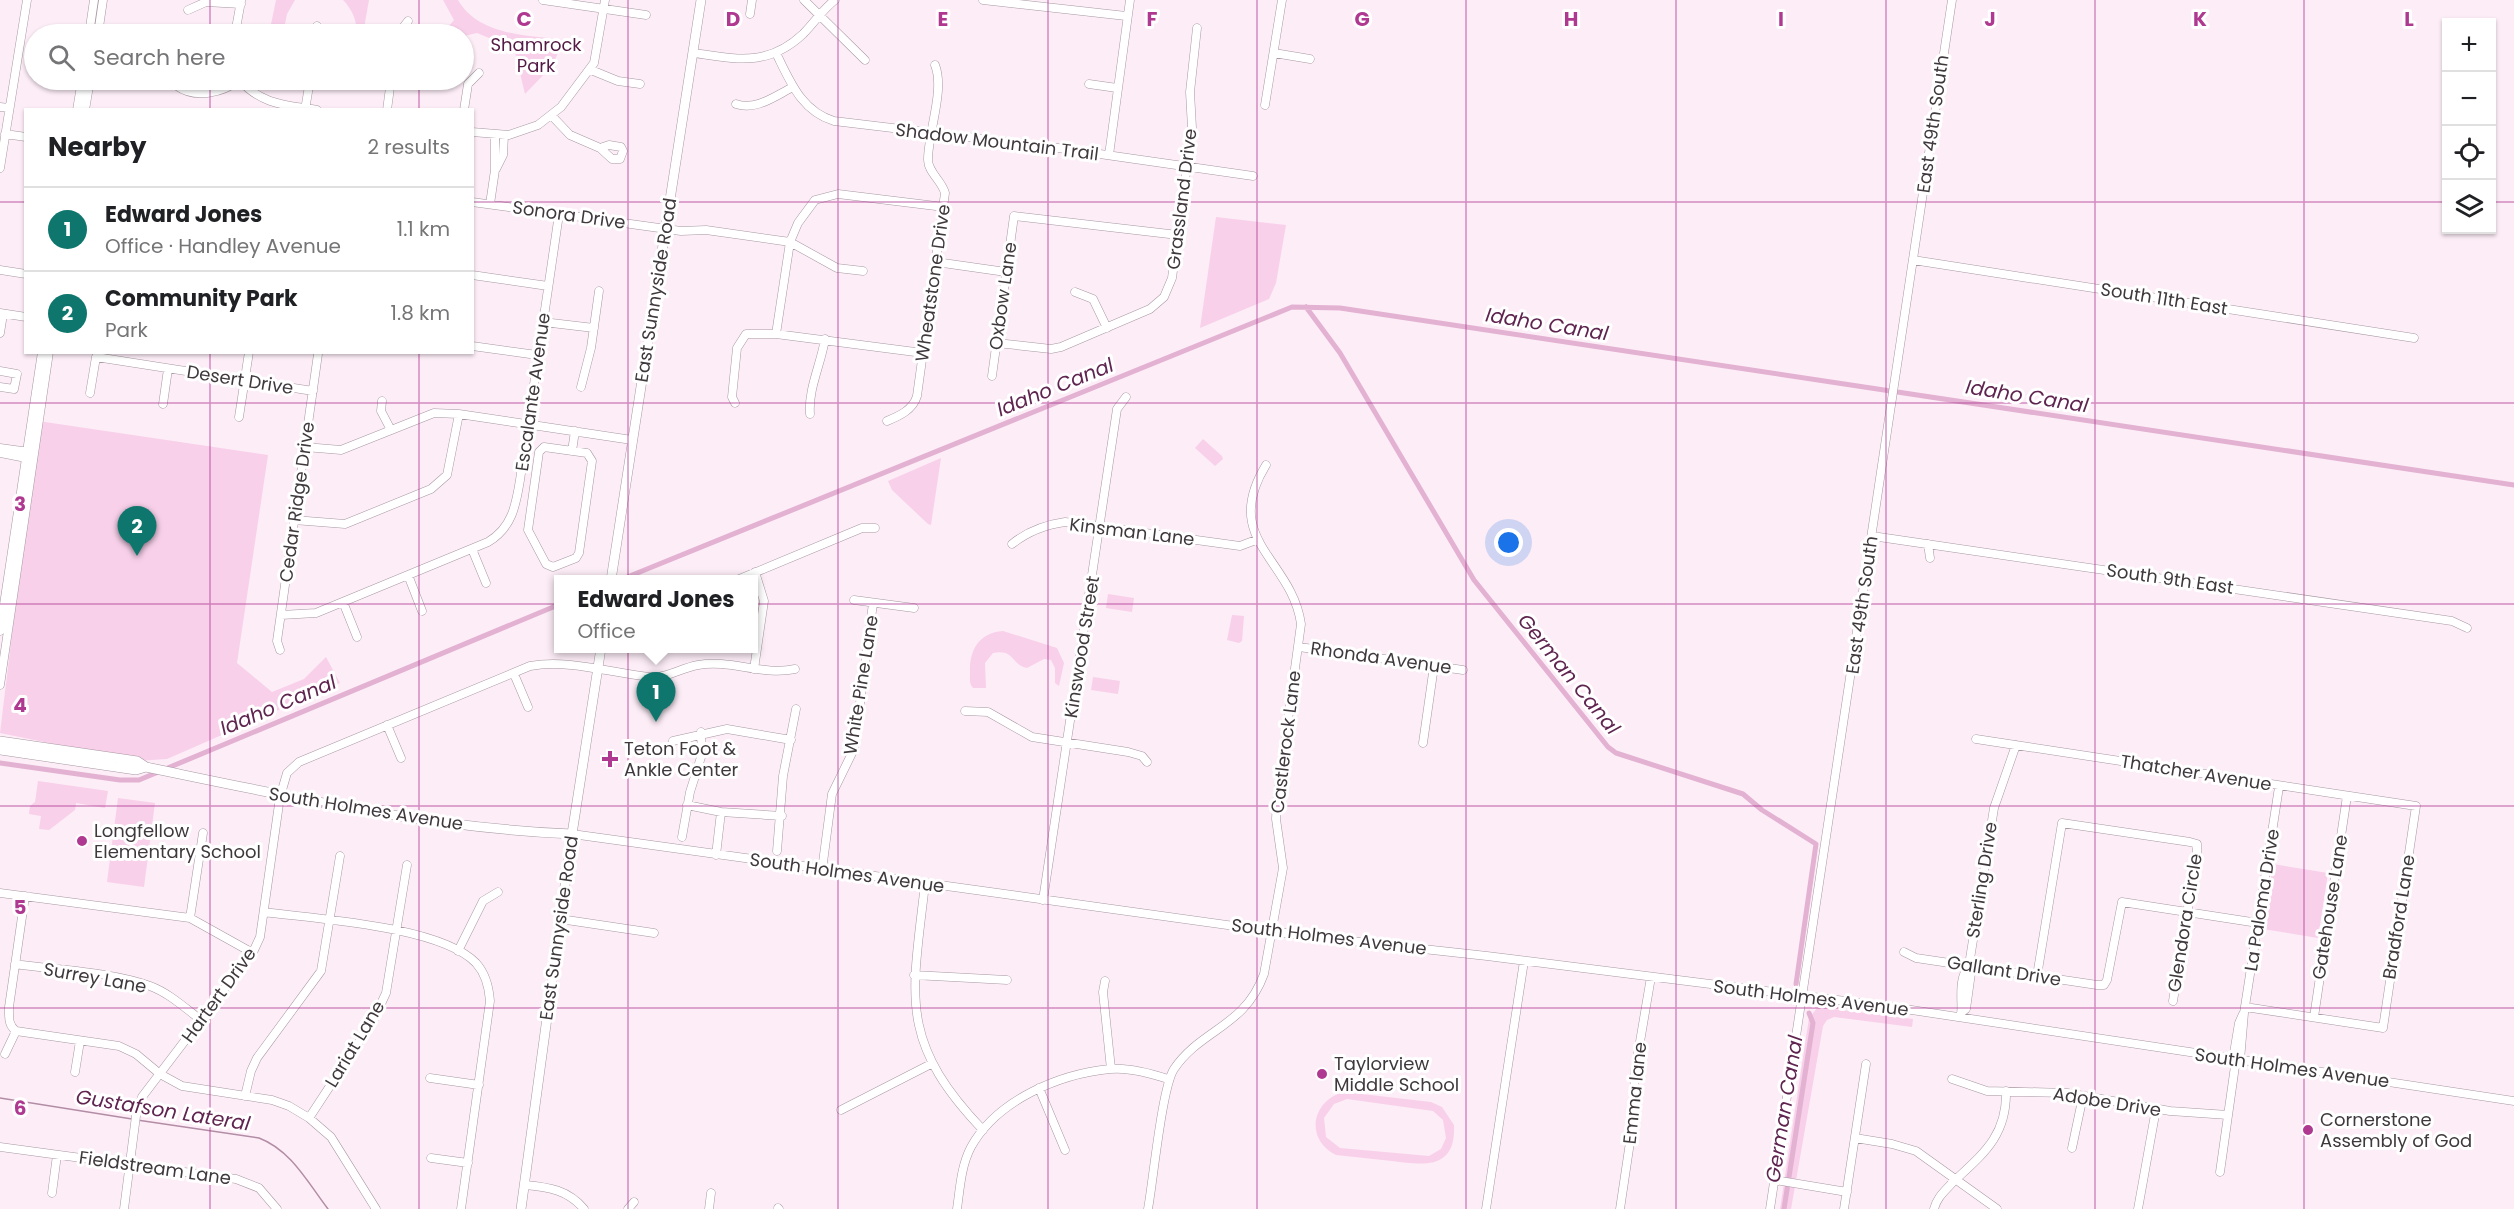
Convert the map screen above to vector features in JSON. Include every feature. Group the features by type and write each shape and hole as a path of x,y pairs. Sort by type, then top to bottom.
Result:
{"main road":[{"name":"East Sunnyside Road","path":"611,575 701,0"},
{"name":"East Sunnyside Road","path":"521,1209 572,834 600,653"},
{"name":"South Holmes Avenue","path":"0,741 137,761 146,767 280,797 469,825 572,834"},
{"name":"South Holmes Avenue","path":"0,750 136,770 146,767"}],"street":[{"path":"0,168 5,134 4,108 27,0"},
{"path":"90,24 94,0"},
{"path":"99,24 103,0"},
{"path":"543,0 605,4 646,15"},
{"path":"750,14 752,0"},
{"path":"804,0 865,60"},
{"path":"694,53 752,60 776,53 795,41 835,0"},
{"path":"983,0 1126,16"},
{"path":"1109,156 1126,16 1130,0"},
{"path":"1265,105 1282,0"},
{"name":"East 49th South","path":"1770,1209 1952,0"},
{"path":"188,10 206,2 241,2 238,24"},
{"path":"474,132 500,135 530,128 552,116 591,70 598,48 605,4"},
{"name":"Grassland Drive","path":"997,343 1051,349 1150,309 1164,297 1172,278 1192,128 1190,92 1197,28"},
{"name":"Shadow Mountain Trail","path":"776,53 793,87 810,109 820,117 846,124 1253,176"},
{"path":"1274,53 1310,58"},
{"name":"Wheatstone Drive","path":"887,421 904,413 915,402 944,207 943,184 928,161 938,81 935,65"},
{"path":"591,70 618,81 640,84"},
{"path":"474,79 479,74"},
{"path":"1089,84 1117,88"},
{"path":"736,104 744,107 759,104 793,87"},
{"path":"77,108 80,90"},
{"path":"86,108 89,90"},
{"path":"185,90 193,93 220,90"},
{"path":"251,90 261,99 300,108"},
{"path":"306,108 309,90"},
{"path":"387,108 390,90"},
{"path":"464,108 467,90"},
{"path":"552,116 570,135 600,148"},
{"path":"5,134 24,137"},
{"path":"490,204 495,170 503,155 500,135"},
{"path":"776,334 790,242 807,208 815,200 829,194 944,207"},
{"name":"Sonora Drive","path":"474,202 681,231 706,230 790,242"},
{"name":"Escalante Avenue","path":"281,615 316,614 472,549 502,531 513,513 559,214"},
{"name":"Oxbow Lane","path":"992,376 1014,216 1178,235"},
{"path":"790,242 837,268 863,271"},
{"name":"South 11th East","path":"1913,260 2414,338"},
{"path":"936,262 1006,272"},
{"path":"0,270 24,274"},
{"path":"474,275 548,286"},
{"path":"581,387 594,328 599,291"},
{"path":"1075,292 1093,299 1107,328"},
{"path":"0,328 2,313 24,317"},
{"path":"543,322 594,328"},
{"path":"735,403 733,391 738,343 742,337 751,333 825,339 923,353"},
{"path":"810,414 812,387 818,374 825,339"},
{"path":"474,346 537,355"},
{"path":"0,685 42,354"},
{"path":"0,632 49,354"},
{"path":"239,417 249,354"},
{"name":"Cedar Ridge Drive","path":"280,650 277,641 318,354"},
{"name":"Desert Drive","path":"90,393 96,357 313,392"},
{"path":"163,404 168,369"},
{"path":"0,371 17,374 14,389 0,387"},
{"name":"Kinswood Street","path":"1043,900 1117,409 1126,397"},
{"path":"382,401 381,411 391,430"},
{"path":"305,447 342,450 434,413 527,423 632,440"},
{"path":"294,520 345,524 431,489 447,475 459,414"},
{"path":"572,451 575,431"},
{"path":"544,447 572,451 590,454 592,461 579,553 576,558 551,567 546,564 528,530 539,452 544,447"},
{"path":"0,448 30,455"},
{"path":"0,453 30,455"},
{"name":"Castlerock Lane","path":"1148,1209 1168,1079 1185,1056 1236,1018 1252,999 1264,974 1283,868 1276,819 1277,801 1301,624 1295,599 1256,540 1251,506 1256,481 1266,465"},
{"name":"Kinsman Lane","path":"1012,544 1023,535 1051,524 1065,522 1240,546 1256,540"},
{"path":"747,575 862,528 874,528"},
{"name":"South 9th East","path":"1872,536 2452,621 2467,628"},
{"path":"1928,544 1930,558"},
{"path":"472,549 486,583"},
{"path":"408,575 422,610"},
{"path":"758,582 764,601 758,642"},
{"path":"854,600 914,608"},
{"path":"343,602 357,637"},
{"name":"White Pine Lane","path":"822,870 832,794 854,749 873,603"},
{"name":"Rhonda Avenue","path":"1299,647 1463,670"},
{"path":"754,669 756,653"},
{"name":"Hartert Drive","path":"124,1209 136,1119 142,1097 260,937 280,797 287,773 299,762 544,663 661,677 700,664 780,672 795,669"},
{"path":"1423,743 1434,666"},
{"path":"514,674 528,707"},
{"path":"777,851 782,816 783,776 796,709"},
{"path":"965,711 983,711 1022,733 1067,744 1128,752 1142,756 1147,762"},
{"path":"387,725 401,758"},
{"path":"673,741 701,732 740,730 791,740"},
{"path":"682,837 687,805 702,754 701,732"},
{"name":"Thatcher Avenue","path":"1976,739 2279,787 2416,806"},
{"name":"Sterling Drive","path":"1961,1015 1960,995 1964,972 1969,965 1994,808 2016,745"},
{"name":"La Paloma Drive","path":"2220,1172 2279,787"},
{"name":"Gatehouse Lane","path":"2314,1017 2347,796"},
{"path":"687,805 721,812 782,816"},
{"name":"Bradford Lane","path":"2314,1017 2383,1028 2416,806"},
{"path":"716,855 721,812"},
{"name":"Glendora Circle","path":"2037,976 2062,823 2197,844 2173,1001"},
{"path":"190,918 203,833"},
{"name":"South Holmes Avenue","path":"572,834 1271,931 1961,1015 2514,1101"},
{"path":"245,1095 253,1064 321,971 340,856"},
{"name":"Lariat Lane","path":"309,1118 381,1005 391,976 406,865"},
{"path":"925,884 914,975 916,1013 931,1064 956,1100 983,1130"},
{"path":"458,951 483,901 498,892"},
{"path":"0,893 190,918 251,952"},
{"path":"25,896 9,1020 16,1031 129,1050 160,1074 182,1086 272,1100 309,1118 340,1148 376,1209"},
{"name":"Gallant Drive","path":"1905,952 1916,958 2104,985 2107,980 2121,902 2187,911"},
{"path":"2187,911 2258,923"},
{"path":"264,912 398,931 437,942 458,951 477,965 490,990 489,1017 460,1209"},
{"path":"560,919 654,933"},
{"path":"1486,1209 1524,961"},
{"name":"Surrey Lane","path":"15,964 150,986 174,999 201,1020"},
{"path":"914,975 1007,980"},
{"name":"Emma lane","path":"1620,1209 1636,1102 1634,1077 1651,977"},
{"path":"1105,981 1103,992 1111,1069"},
{"path":"2245,1010 2314,1017"},
{"path":"6,1054 16,1031"},
{"path":"75,1072 80,1041"},
{"path":"841,1110 931,1064"},
{"path":"1844,1209 1866,1064"},
{"path":"957,1209 966,1159 983,1130 1001,1111 1040,1088 1111,1069 1150,1073 1168,1079"},
{"path":"430,1078 479,1085"},
{"name":"Adobe Drive","path":"1952,1078 1987,1091 2083,1096 2156,1109 2228,1115"},
{"path":"1040,1088 1065,1150"},
{"path":"1934,1209 1941,1195 1994,1142 2004,1116 2006,1091"},
{"path":"2072,1148 2083,1096"},
{"path":"2138,1209 2156,1109"},
{"path":"1855,1138 1907,1147 1997,1209"},
{"name":"Fieldstream Lane","path":"0,1147 244,1181 259,1188 277,1209"},
{"name":"Fieldstream Lane","path":"52,1193 57,1155"},
{"path":"431,1158 468,1163"},
{"path":"1775,1180 1846,1192"},
{"path":"525,1185 560,1190 571,1195 584,1209"},
{"path":"709,1209 711,1193"},
{"path":"628,1209 634,1202"}],"green space":[{"path":"276,0 295,0 287,14 285,24 271,24"},
{"path":"343,0 369,0 365,24 356,24 349,7"},
{"name":"Shamrock Park","path":"443,0 458,0 478,21 505,32 564,40 552,66 525,94 514,48 474,34 474,24 451,24 454,20"},
{"path":"1216,217 1286,225 1276,283 1269,299 1200,328"},
{"path":"38,421 268,455 237,663 272,692 304,679 326,657 340,683 167,759 137,761 0,733"},
{"path":"1203,439 1222,456 1223,459 1215,466 1195,448"},
{"path":"941,458 931,525 892,490 888,481"},
{"path":"1108,594 1134,598 1132,612 1106,608"},
{"path":"1232,615 1244,616 1242,641 1239,643 1227,640"},
{"path":"1003,631 1057,648 1064,663 1059,686 1055,683 1055,668 1051,660 1044,659 1027,668 1009,655 1000,652 993,653 985,663 986,688 973,688 970,683 970,666 973,651 981,639 987,635"},
{"path":"1093,677 1120,681 1118,694 1091,690"},
{"path":"38,781 108,791 105,808 76,803 75,810 49,830 39,829 41,816 29,814 30,806 35,802"},
{"path":"118,798 155,803 144,887 107,882"},
{"path":"2273,864 2328,873 2318,938 2263,929"},
{"path":"1818,1007 1913,1019 1912,1027 1834,1017 1827,1020 1823,1026 1791,1209 1780,1209 1809,1018"},
{"path":"1344,1092 1431,1102 1442,1107 1454,1125 1450,1150 1444,1157 1426,1163 1336,1155 1319,1140 1316,1130 1319,1111 1333,1096","holes":["1347,1099 1433,1111 1443,1120 1446,1138 1441,1149 1429,1156 1340,1148 1326,1137 1324,1118 1334,1104"]}],"waterway":[{"name":"Idaho Canal","path":"632,575 1292,307 1340,308 2514,485"},
{"name":"German Canal","path":"1306,307 1340,353 1474,580 1608,747 1616,753 1743,794 1762,810 1816,844 1796,984"},
{"name":"Idaho Canal","path":"0,763 120,780 139,780 554,607"},
{"name":"German Canal","path":"1784,1209 1813,1023 1809,1013"},
{"name":"Gustafson Lateral","path":"0,1098 132,1119"},
{"name":"Gustafson Lateral","path":"137,1120 259,1138 270,1143 290,1159 328,1209"}],"place":[{"name":"Community Park","path":"137,556"},
{"name":"Edward Jones","path":"656,722"},
{"name":"Teton Foot & Ankle Center","path":"610,759"},
{"name":"Longfellow Elementary School","path":"82,841"},
{"name":"Taylorview Middle School","path":"1322,1074"},
{"name":"Cornerstone Assembly of God","path":"2308,1130"}]}
